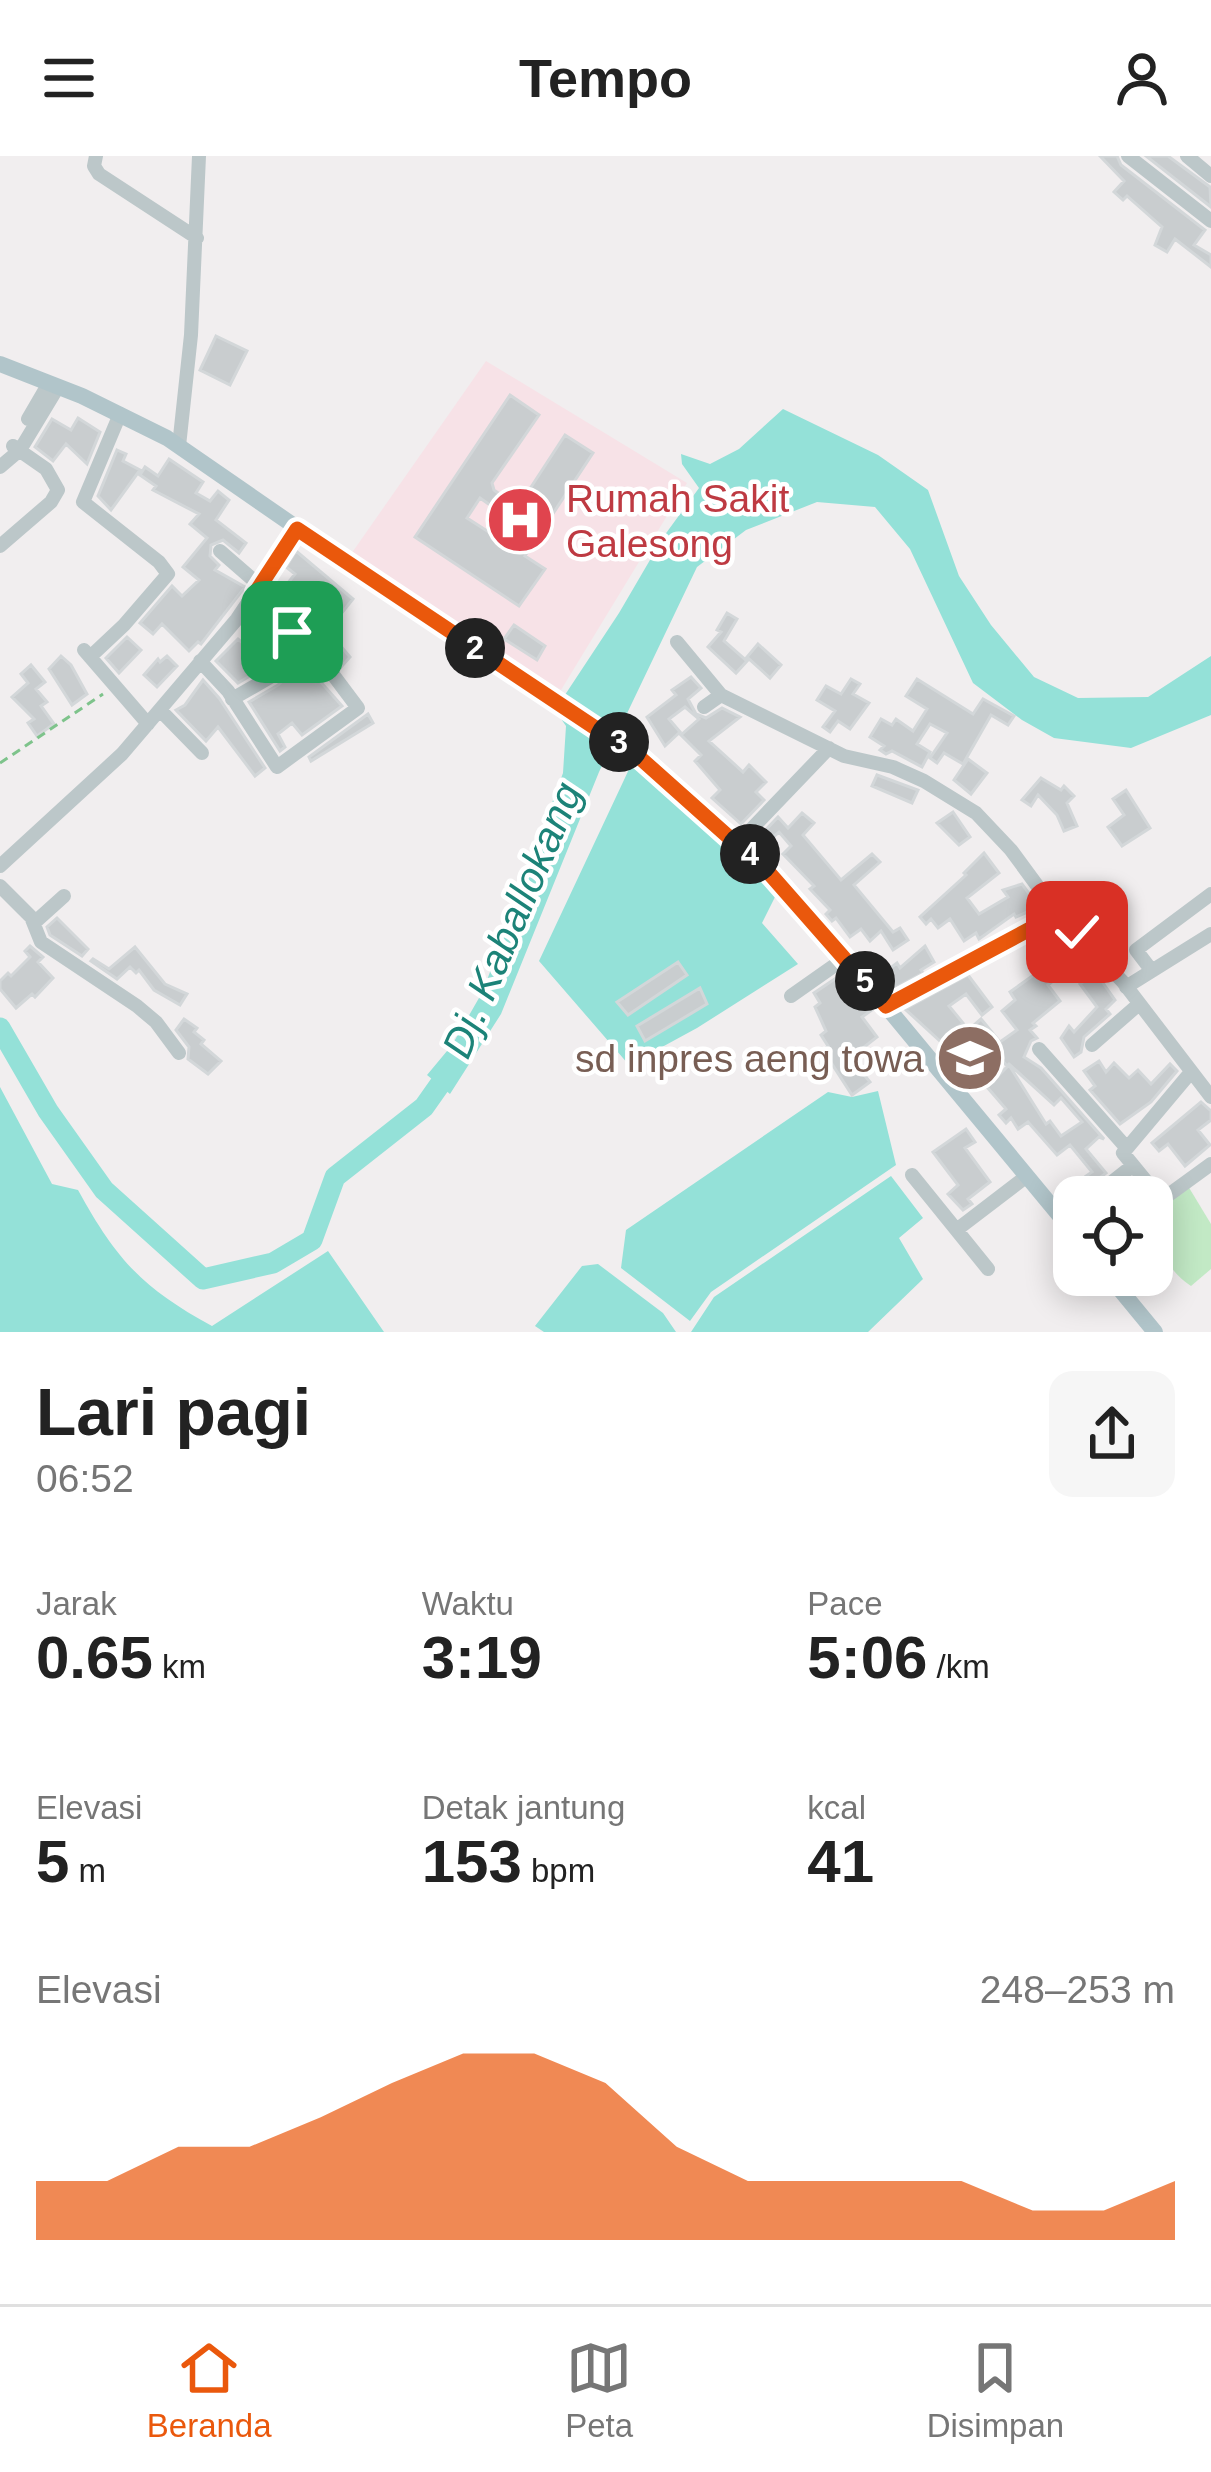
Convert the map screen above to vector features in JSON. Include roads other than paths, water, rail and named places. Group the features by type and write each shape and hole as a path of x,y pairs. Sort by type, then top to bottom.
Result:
{"main road":[{"path":"0,364 120,414 179,446 615,740 738,843 816,922 1053,1203"},
{"path":"1125,1296 1155,1332"}],"street":[{"path":"96,156 94,166 99,174 197,238"},
{"path":"179,446 197,238 199,156"},
{"path":"1128,156 1211,221"},
{"path":"1186,156 1211,176"},
{"path":"0,546 51,502 58,490 46,469 10,456 53,384"},
{"path":"120,414 83,502 168,574 124,626 87,654 148,724"},
{"path":"0,866 148,724 257,588 297,529"},
{"path":"200,661 232,698 278,767 358,708 220,551"},
{"path":"677,642 721,695 858,761 893,767 976,813 1011,850 1058,914 1126,987 1211,1097"},
{"path":"232,698 272,676 302,645"},
{"path":"704,707 721,695"},
{"path":"160,710 202,754"},
{"path":"738,843 829,748"},
{"path":"0,886 34,923 35,935 46,947 137,1006 179,1053"},
{"path":"1151,971 1136,950 1211,895"},
{"path":"34,923 64,896"},
{"path":"886,1006 1058,914"},
{"path":"1126,987 1211,934"},
{"path":"791,996 845,958"},
{"path":"1092,1045 1139,1004"},
{"path":"1039,1048 1125,1147"},
{"path":"1191,1072 1123,1153 1155,1196 1163,1197 1211,1164"},
{"path":"1120,1176 1131,1167"},
{"path":"912,1175 988,1269"},
{"path":"959,1228 1027,1176"}],"water":[{"path":"783,409 878,455 928,490 959,576 1034,677 1078,698 1148,697 1211,656 1211,715 1131,748 1054,738 973,683 910,549 875,507 817,502 746,530 697,567 599,772 501,1014 450,1094 427,1075 452,1045 483,991 563,773 566,726 555,710 699,488 682,464 681,454 710,464 739,449"},
{"path":"631,765 695,816 776,895 762,923 798,964 629,1065 539,961"},
{"path":"0,1087 52,1184 78,1190 133,1270 188,1312 212,1326 328,1251 384,1332 0,1332"},
{"path":"878,1091 896,1165 711,1292 690,1321 621,1268 626,1230 828,1092 852,1097"},
{"path":"891,1176 923,1218 899,1238 923,1279 868,1332 691,1332 714,1297"},
{"path":"598,1264 663,1313 676,1332 544,1332 535,1326 582,1266"}],"waterway":[{"name":"Dj. Kaballokang","path":"0,1028 48,1111 104,1190 203,1279 273,1263 312,1240 335,1177 424,1107 455,1063"}],"place":[{"name":"Rumah Sakit Galesong","path":"520,520"},
{"name":"sd inpres aeng towa","path":"970,1058"}]}
